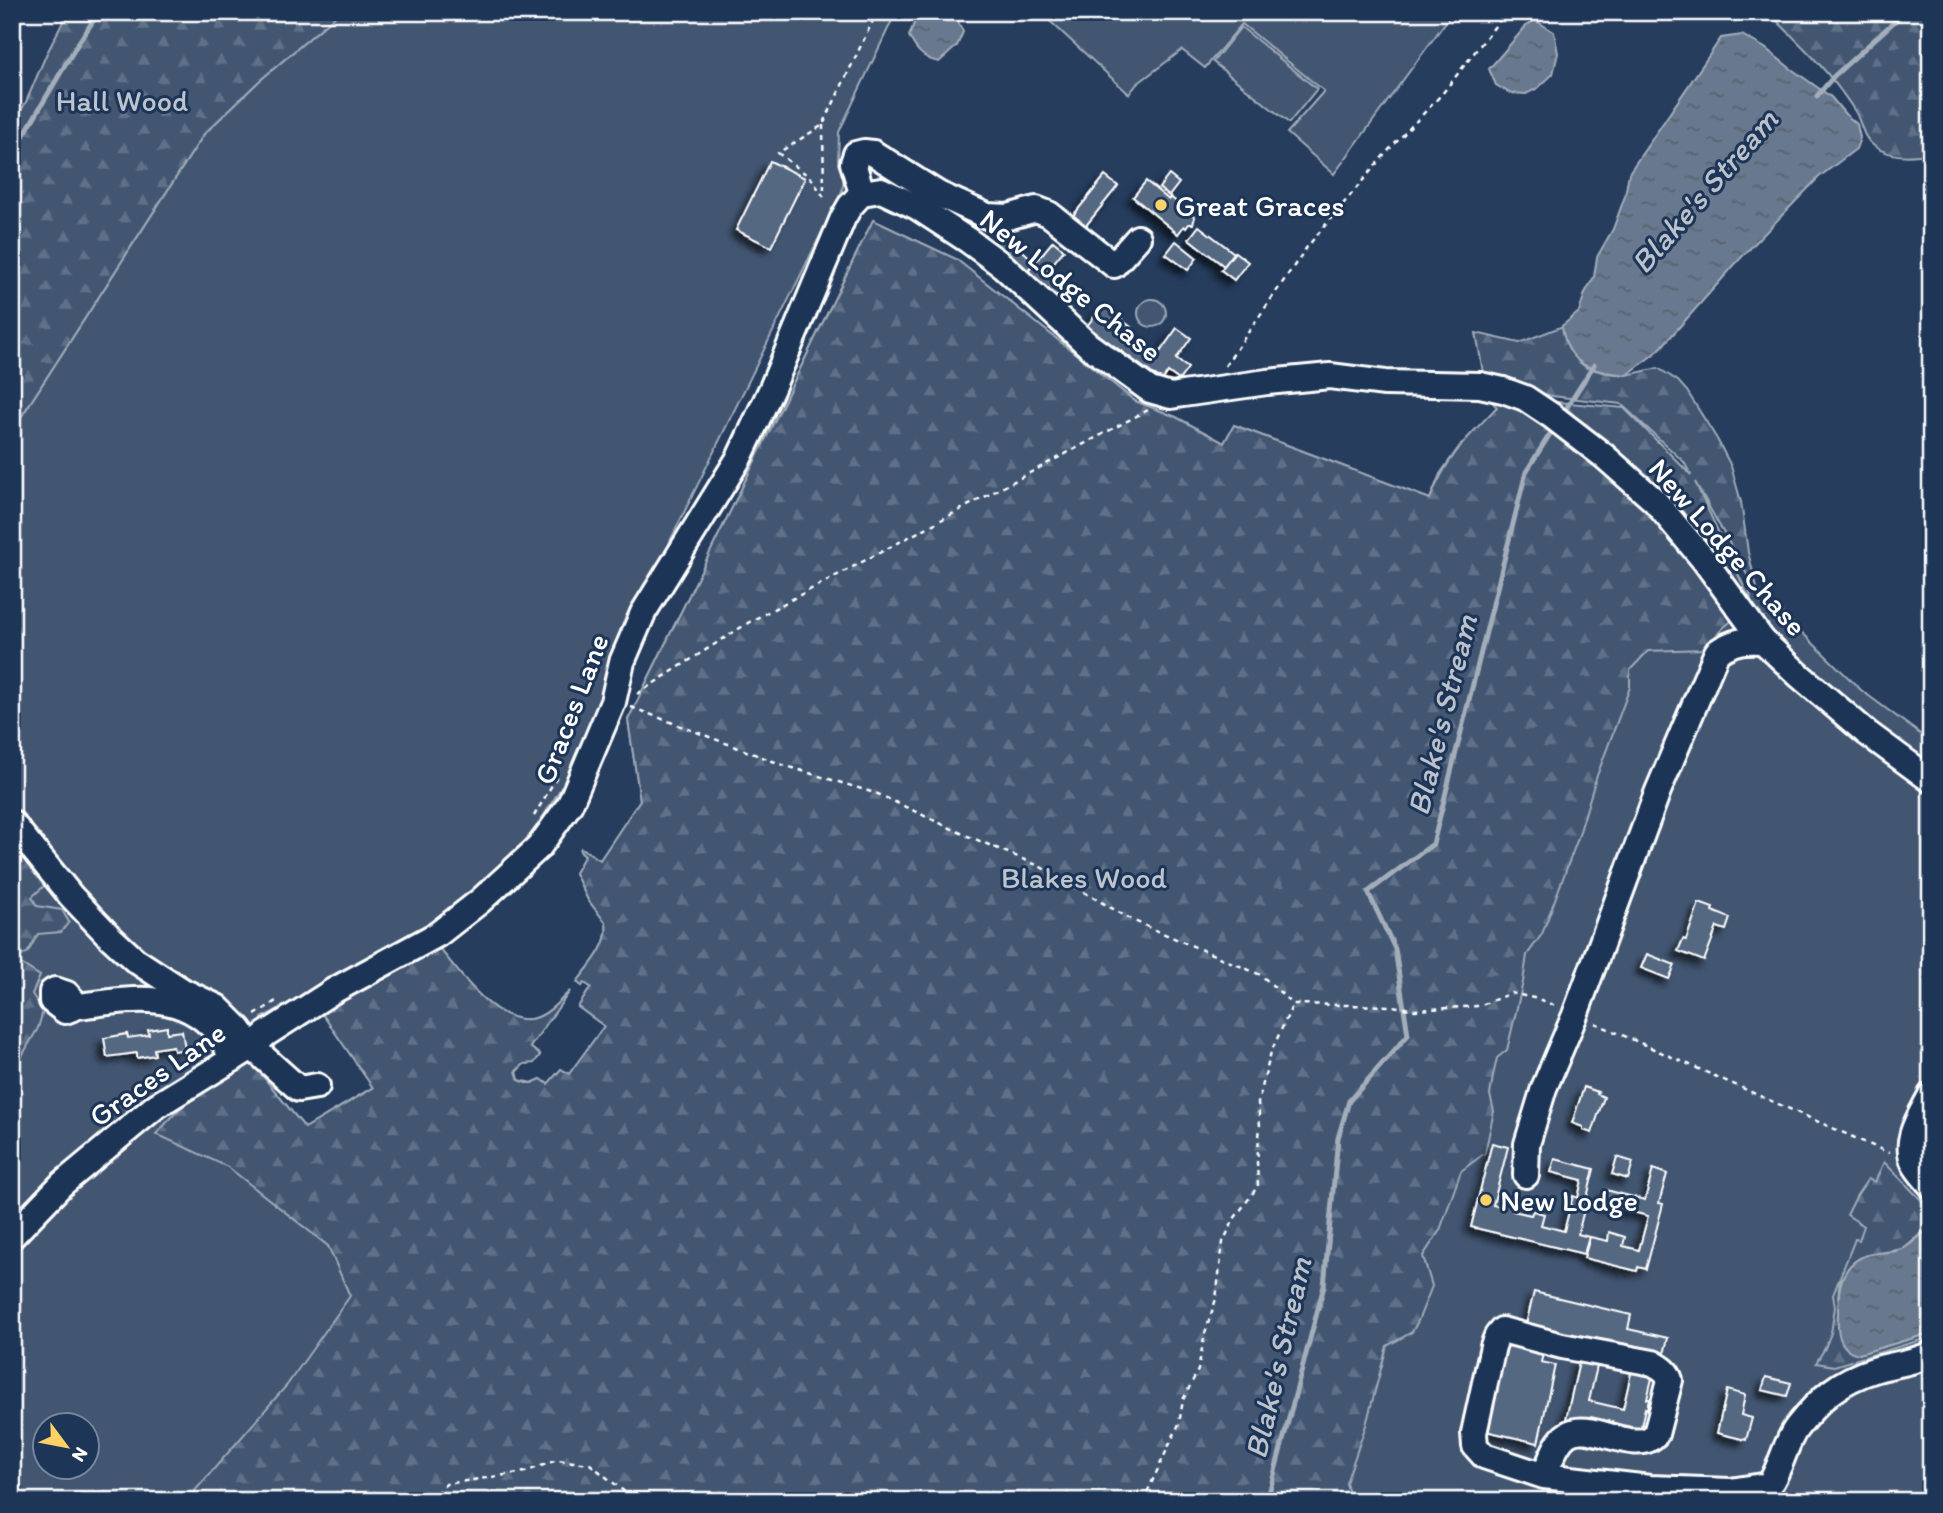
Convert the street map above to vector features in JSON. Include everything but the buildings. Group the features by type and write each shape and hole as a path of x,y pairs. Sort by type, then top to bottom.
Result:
{"street":[{"path":"862,193 853,163 856,154 873,153 938,194 987,216 1008,217 1036,209 1049,214 1114,265 1138,238"},
{"name":"New Lodge Chase","path":"862,193 881,190 917,207 969,241 1003,266 1088,345 1150,390 1171,396 1330,376 1385,383 1480,385 1525,398 1552,415 1604,456 1655,502 1704,561 1763,641 1799,675 1867,733 1931,780"},
{"name":"Graces Lane","path":"12,1236 62,1184 156,1106 242,1053 332,991 438,934 480,901 538,847 569,804 613,702 622,662 643,613 739,458 772,388 843,218 862,193"},
{"path":"1526,1175 1527,1144 1544,1088 1576,1014 1658,791 1717,652 1731,642 1763,641"},
{"path":"13,826 71,896 135,960 183,992 217,1007 239,1029 242,1053"},
{"path":"78,1006 151,999 183,1006 206,1021 242,1053 299,1089 317,1086"},
{"path":"1931,1095 1911,1136 1909,1150 1914,1164 1931,1185"},
{"path":"1544,1476 1559,1444 1566,1435 1576,1430 1635,1441 1646,1442 1652,1439 1656,1434 1670,1380 1663,1368 1653,1363 1562,1346 1502,1330 1493,1346 1474,1433 1475,1446 1484,1456 1544,1476 1650,1488 1730,1491 1769,1485 1777,1475 1795,1429 1828,1392 1846,1381 1875,1370 1918,1361 1931,1354"}],"path":[{"path":"823,125 778,153 811,178 824,197 823,125 877,12"},
{"path":"1223,389 1223,370 1307,247 1385,154 1442,94 1506,12"},
{"path":"632,698 751,621 1154,407"},
{"path":"623,704 783,765 878,794 1039,866 1134,921 1261,975 1293,1004 1393,1006 1415,1010 1479,1006 1511,993 1538,999 1914,1164"},
{"path":"534,817 560,772"},
{"path":"248,1019 284,996"},
{"path":"1143,1501 1179,1424 1183,1400 1198,1370 1205,1333 1216,1299 1223,1242 1234,1219 1258,1186 1258,1103 1271,1052 1293,1004"},
{"path":"430,1501 446,1483 526,1472 557,1460 590,1464 636,1501"}],"green space":[{"name":"Hall Wood","path":"68,12 340,12 258,82 204,134 12,431 12,126"},
{"path":"340,12 896,12 839,132 838,164 844,179 842,191 670,541 662,568 579,759 539,823 498,875 438,921 262,1018 252,1063 305,1128 373,1087 319,1009 434,942 478,994 506,1014 520,1019 535,1018 550,1010 570,991 530,1047 540,1055 534,1063 524,1064 517,1071 519,1080 532,1083 541,1079 548,1084 561,1069 569,1074 604,1026 578,1007 591,987 577,982 602,947 606,931 606,923 588,900 575,873 585,855 580,851 581,848 600,860 640,800 628,720 873,220 956,259 1135,401 1176,417 1224,443 1234,425 1430,499 1440,474 1459,447 1497,407 1624,408 1691,476 1751,601 1749,581 1861,690 1931,742 1931,1501 12,1501 12,431 204,134 258,82"},
{"path":"1040,12 1453,12 1334,174 1287,133 1324,91 1242,24 1205,68 1182,50 1137,84 1129,94"},
{"path":"1768,12 1931,12 1931,153 1901,156 1887,153 1870,143 1854,110 1833,80"},
{"path":"1241,27 1317,89 1289,123 1213,62"},
{"name":"Blakes Wood","path":"873,220 956,259 1135,401 1176,417 1224,443 1234,425 1430,499 1450,460 1497,407 1486,396 1491,396 1624,408 1691,475 1684,462 1621,404 1552,396 1484,378 1476,333 1519,343 1563,326 1578,361 1587,368 1627,375 1658,368 1678,381 1717,439 1731,466 1741,502 1748,552 1759,596 1695,482 1752,604 1723,628 1704,649 1648,651 1630,670 1630,687 1595,781 1578,838 1542,934 1527,955 1507,1050 1497,1058 1493,1076 1490,1095 1494,1111 1485,1153 1461,1171 1440,1230 1423,1256 1432,1286 1418,1321 1412,1332 1387,1346 1366,1425 1346,1483 1351,1501 186,1501 287,1385 350,1296 328,1246 228,1167 156,1134 190,1098 252,1063 305,1128 373,1088 319,1009 434,942 478,994 506,1014 520,1019 535,1018 550,1010 570,991 530,1047 540,1055 534,1063 524,1064 516,1071 519,1080 526,1083 541,1079 548,1084 561,1069 569,1074 604,1026 578,1007 591,987 577,982 602,947 606,931 606,923 588,900 575,873 585,855 580,851 581,848 600,860 640,800 628,720"},
{"path":"1152,299 1162,303 1166,313 1162,323 1152,327 1142,323 1138,313 1142,303"},
{"path":"20,848 42,874 45,885 32,897 37,906 62,910 69,922 61,932 38,934 28,952 15,960 40,976 32,994 43,1011 38,1028 12,1073 12,862"},
{"path":"1884,1162 1931,1210 1931,1230 1922,1233 1902,1249 1864,1256 1850,1267 1840,1281 1838,1297 1859,1354 1931,1331 1931,1337 1834,1366 1816,1363 1831,1333 1835,1307 1833,1295 1855,1239 1859,1240 1864,1226 1847,1215 1868,1179 1875,1182"}],"water":[{"path":"923,12 950,12 955,15 963,32 957,46 939,62 921,53 909,36 915,21"},
{"path":"1535,20 1554,32 1558,53 1553,74 1538,88 1526,94 1510,93 1496,85 1489,69 1526,26"},
{"path":"1742,35 1765,48 1831,97 1857,124 1860,138 1856,149 1819,177 1737,262 1659,350 1627,375 1583,364 1569,350 1562,326 1579,312 1594,277 1597,257 1613,229 1625,196 1629,173 1721,38"},
{"path":"1929,1230 1931,1331 1859,1354 1846,1349 1841,1342 1838,1327 1838,1307 1840,1286 1848,1268 1864,1256 1902,1249"}],"waterway":[{"path":"12,155 99,12"},
{"name":"Blake's Stream","path":"1817,96 1834,76 1905,12"},
{"name":"Blake's Stream","path":"1562,415 1594,365"},
{"name":"Blake's Stream","path":"1267,1501 1324,1286 1338,1138 1349,1101 1408,1035 1395,949 1368,892 1433,844 1526,472 1555,426"}],"place":[{"name":"Great Graces","path":"1161,205"},
{"name":"New Lodge","path":"1486,1200"}]}
